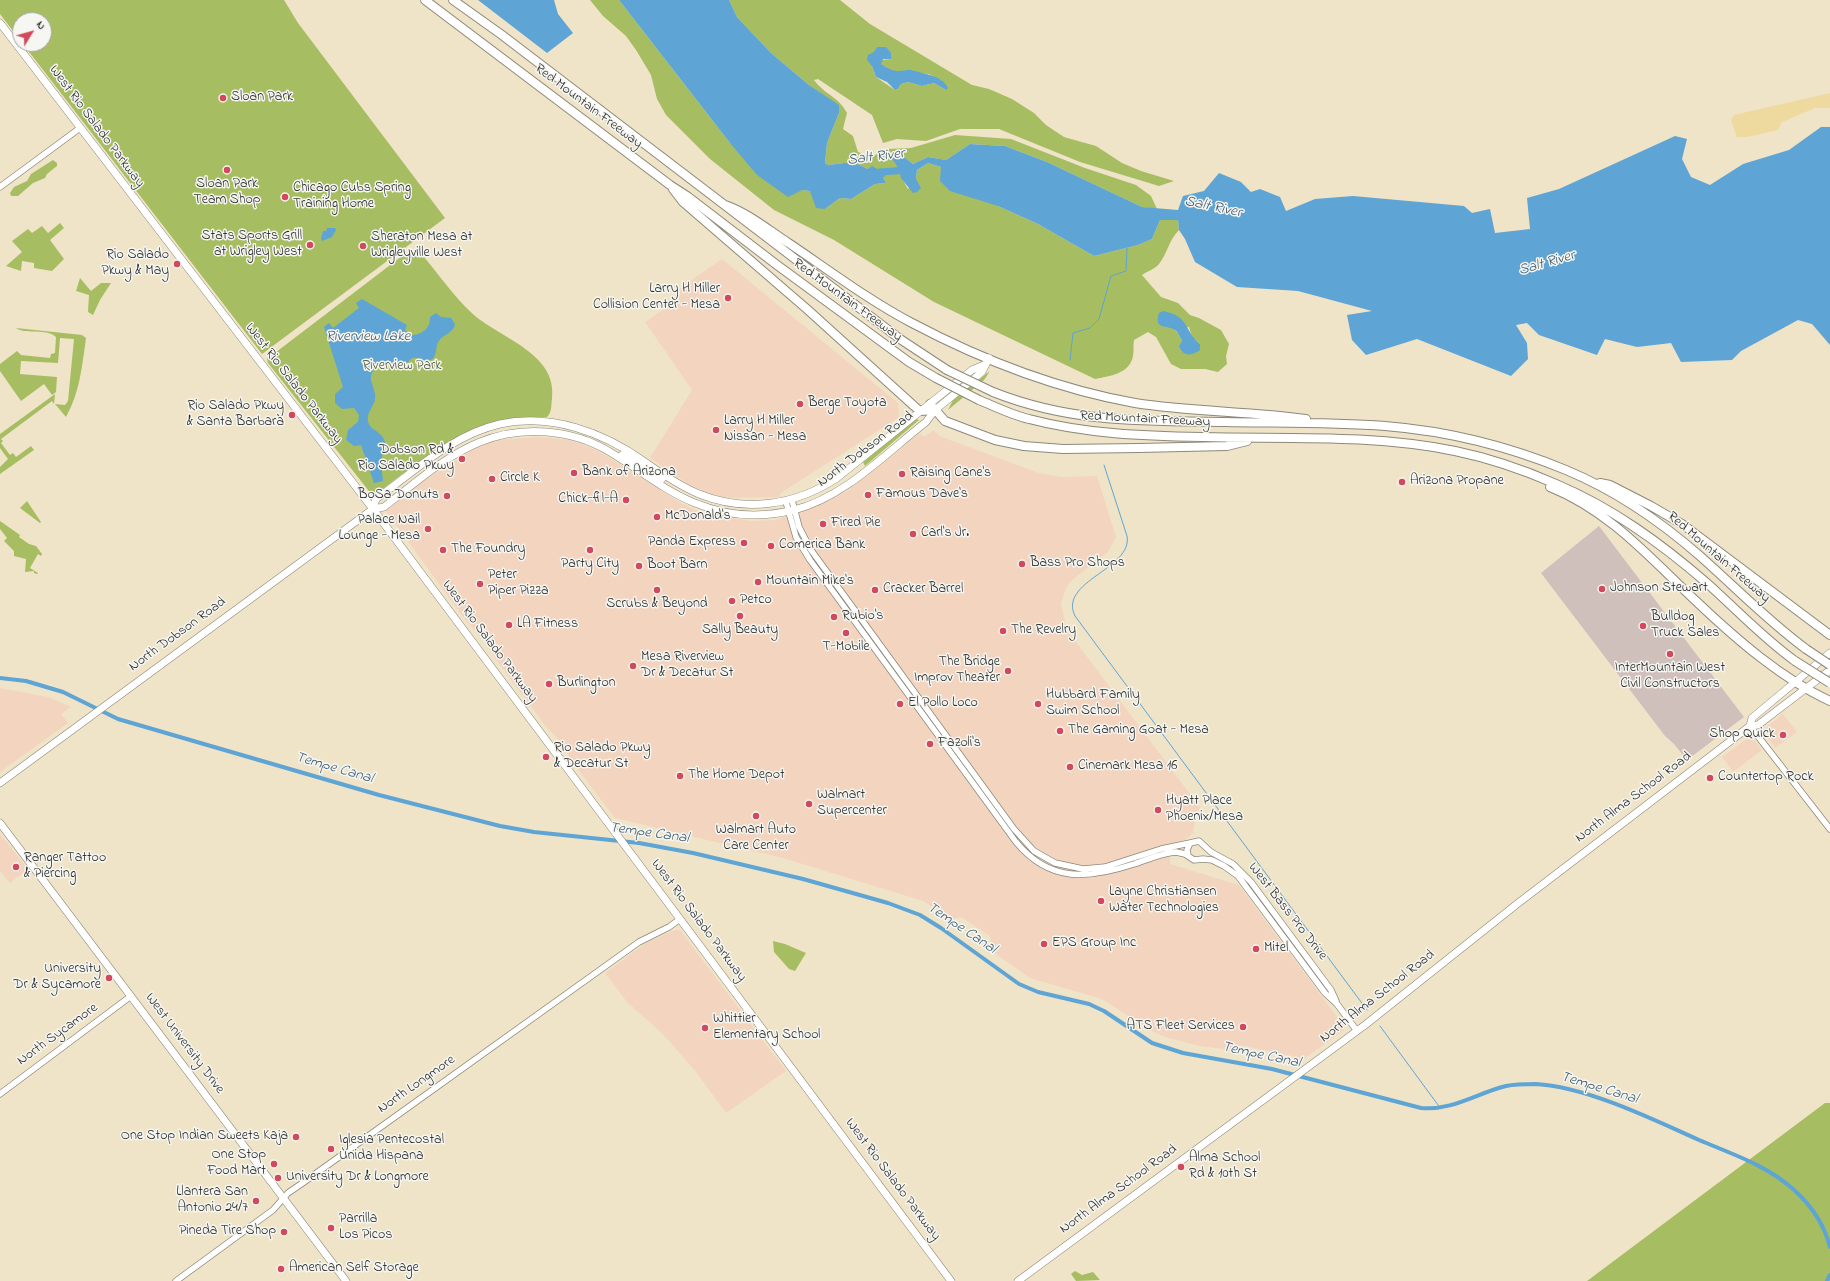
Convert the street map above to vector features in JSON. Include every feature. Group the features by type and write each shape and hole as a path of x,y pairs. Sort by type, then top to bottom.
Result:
{"highway":[{"name":"Red Mountain Freeway","path":"425,0 670,185 687,196 777,265 909,362 979,400 1027,419 1075,429 1123,434 1400,443 1456,451 1483,458 1609,515 1672,554 1776,647 1830,683"},
{"name":"Red Mountain Freeway","path":"453,0 502,35 900,339 947,370 993,392 1038,407 1071,414 1119,421 1386,426 1460,437 1510,450 1565,469 1630,500 1635,507 1699,555 1760,612 1806,649 1830,665"},
{"path":"462,0 481,14 502,35"},
{"path":"670,185 683,202 808,310 920,411 932,407 945,421 981,435 1015,445 1036,448 1095,449 1227,446 1261,438"},
{"path":"725,205 743,211 789,244 902,317 988,361 1058,385 1090,394 1136,403 1232,414 1290,417 1339,424"},
{"path":"1630,500 1642,501 1682,524 1830,635"},
{"path":"1609,515 1718,621 1794,683 1830,702"}],"main road":[{"name":"West Rio Salado Parkway","path":"0,24 373,509 952,1281"},
{"name":"North Dobson Road","path":"0,783 373,509 384,507 461,451 499,436 517,432 557,433 585,440 609,451 641,472 694,503 717,511 752,515 822,499 840,489 926,422 932,407 982,372 988,361"},
{"name":"North Dobson Road","path":"373,509 376,499 447,447 478,431 500,424 521,421 540,421 571,427 608,440 684,487 710,498 731,503 790,506 837,478 920,411"},
{"path":"609,451 620,453 640,465 647,464"},
{"path":"641,472 647,470 676,487 684,487"},
{"name":"North Alma School Road","path":"1750,726 1752,718 1830,653"},
{"name":"North Alma School Road","path":"1018,1281 1377,1016 1496,920 1750,726 1758,725 1806,690 1830,670"},
{"name":"West University Drive","path":"0,823 346,1281"}],"street":[{"path":"0,187 80,128"},
{"name":"West Bass Pro Drive","path":"790,506 802,534 818,560 995,803 1031,848 1055,864 1083,869 1105,866 1168,847 1198,841 1206,848 1233,864 1248,878 1331,990 1337,1004"},
{"name":"West Bass Pro Drive","path":"790,506 796,537 810,560 1016,842 1028,854 1053,870 1076,875 1108,872 1172,852 1188,855 1194,860 1203,858 1212,860 1224,866 1238,876 1325,993 1337,1004 1357,1031"},
{"path":"1750,726 1830,829"},
{"path":"1188,855 1187,850 1190,843"},
{"path":"1203,858 1206,854 1206,848"},
{"name":"North Longmore","path":"176,1281 273,1210 288,1193 644,939 669,927 680,919"},
{"name":"North Sycamore","path":"0,1094 131,996"}],"shaded area":[{"path":"722,259 898,403 899,417 781,493 779,497 727,498 713,495 688,484 650,458 692,390 645,322 674,302 681,287"},
{"path":"934,430 939,436 1039,473 1061,477 1097,476 1116,537 1108,552 1072,580 1066,588 1061,604 1067,630 1202,810 1193,812 1195,822 1193,833 1185,840 1170,844 1170,864 1239,885 1343,1025 1344,1030 1298,1063 1292,1056 1240,1045 1233,1050 1199,1046 1165,1037 1150,1030 1102,999 1030,978 993,952 990,936 961,917 951,919 923,901 783,858 615,818 580,772 557,738 547,728 495,658 487,644 463,617 386,511 389,507 427,479 475,448 497,440 539,437 570,440 595,449 681,503 695,510 711,515 752,521 775,520 814,507 846,492 920,433 924,437"},
{"path":"1599,526 1744,717 1687,760 1674,744 1665,736 1541,573"},
{"path":"0,688 48,697 71,707 61,714 68,723 0,772"},
{"path":"1783,714 1797,732 1775,748 1764,733 1764,729"},
{"path":"1748,738 1754,740 1762,750 1733,772 1722,757"},
{"path":"0,834 28,869 10,883 0,871"},
{"name":"Whittier Elementary School","path":"675,930 680,930 786,1071 726,1113 696,1072 663,1034 627,1002 605,973 646,943"}],"green space":[{"name":"Chicago Cubs Spring Training Home","path":"0,0 284,0 298,23 445,218 262,354 29,52 52,52 52,12 12,12 12,30 0,14"},
{"path":"590,0 619,0 730,143 802,190 810,191 825,209 840,198 851,199 875,184 886,183 882,178 891,170 868,169 853,162 828,165 825,163 827,143 839,113 839,106 809,85 771,53 737,17 729,0 840,0 870,24 972,85 989,89 1012,99 1034,113 1046,125 1064,137 1096,146 1122,163 1141,171 1174,181 1159,186 1080,162 999,129 960,129 926,141 897,139 883,143 872,115 818,79 814,80 844,108 847,113 843,129 853,136 858,152 871,157 886,149 911,148 955,135 1011,139 1085,168 1136,185 1151,196 1157,209 1142,207 1047,162 1005,146 970,144 946,160 928,157 913,164 904,157 901,170 902,177 908,189 916,179 917,170 928,163 941,167 998,206 1038,224 1094,256 1138,245 1152,239 1160,220 1178,220 1179,230 1172,238 1162,260 1156,267 1142,275 1161,297 1178,303 1190,315 1199,318 1221,330 1229,344 1226,356 1227,364 1218,372 1205,369 1181,369 1171,364 1156,337 1148,332 1134,340 1133,356 1128,367 1118,373 1095,379 934,302 834,240 774,210 710,159 666,115 657,99 651,75 636,50 626,36 603,16","holes":["891,53 891,59 881,60 881,64 894,71 909,69 918,73 929,74 941,80 946,90 934,83 922,86 908,82 901,84 898,89 895,90 876,77 872,66","1189,327 1192,337 1200,344 1179,346 1182,340 1173,329"]},
{"path":"53,160 57,163 57,166 47,174 45,178 33,183 18,196 11,196 10,193 14,187 27,181 31,174"},
{"path":"60,223 64,228 50,240 64,259 52,271 34,268 34,263 22,261 21,271 6,266 22,252 12,241 28,229 32,233 42,226 48,233"},
{"name":"Riverview Park","path":"411,253 419,254 424,257 454,294 474,315 526,349 537,359 546,370 552,383 551,408 547,417 517,418 499,421 465,433 419,461 376,494 372,495 268,363 267,359 402,256"},
{"path":"80,278 91,291 101,283 111,283 100,300 93,315 88,312 89,295 76,291"},
{"path":"16,328 82,335 86,338 82,369 71,408 66,417 55,404 65,405 68,401 74,339 60,338 58,363 21,361 20,374 57,377 56,392 52,395 44,384 21,401 0,371 0,364 17,351 21,355 50,358 51,354 55,353 56,337 52,334 25,331"},
{"path":"990,371 984,380 948,410 953,400"},
{"path":"55,394 54,404 52,401 1,439 3,441 1,443 10,455 13,453 16,457 31,446 34,450 0,474 0,467 8,459 0,448 0,434"},
{"path":"916,419 919,420 865,466 863,462"},
{"path":"27,501 41,522 40,523 20,508"},
{"path":"0,521 20,535 19,537 29,544 36,546 42,554 41,556 38,554 30,568 38,573 37,574 34,573 34,571 25,572 26,559 14,556 14,551 4,541 7,538 0,529"},
{"path":"773,941 785,944 806,953 795,971 789,969 774,952"},
{"path":"1825,1103 1830,1103 1830,1281 1587,1281"},
{"path":"1075,1271 1082,1275 1093,1272 1100,1280 1076,1281 1071,1274"}],"sand":[{"path":"1830,93 1830,108 1815,108 1782,122 1778,130 1748,137 1737,137 1731,120 1734,115"}],"water":[{"path":"478,0 554,0 558,14 573,33 547,53"},
{"path":"619,0 729,0 737,17 771,53 809,85 839,105 839,113 827,143 825,163 828,165 853,162 868,169 872,166 877,169 891,170 883,178 886,183 875,184 851,199 840,198 825,209 816,208 810,191 802,190 788,197 757,175 730,143"},
{"path":"877,47 886,47 891,53 891,59 883,59 881,64 895,71 909,69 937,78 941,80 948,88 946,90 934,83 922,86 908,82 901,84 898,89 895,90 887,82 876,77 872,66 867,60 868,55 874,52"},
{"path":"1821,127 1830,127 1830,345 1812,324 1798,320 1741,351 1732,360 1681,362 1671,343 1637,347 1605,339 1597,355 1539,335 1527,323 1516,325 1527,343 1528,359 1511,376 1417,339 1366,355 1352,340 1347,315 1372,311 1298,291 1237,287 1195,262 1185,239 1179,230 1178,220 1160,220 1152,239 1138,245 1094,256 1038,224 998,206 950,191 940,181 941,167 928,163 917,170 916,179 921,188 917,192 913,193 901,178 899,169 891,157 904,157 913,164 928,157 946,160 970,144 1005,146 1047,162 1142,207 1178,210 1183,196 1204,191 1219,173 1241,182 1251,192 1260,189 1280,197 1286,211 1315,199 1353,196 1464,206 1472,213 1490,209 1495,233 1530,229 1527,198 1559,189 1675,136 1687,139 1682,159 1691,177 1710,185 1743,164 1789,150"},
{"path":"327,228 335,228 336,230 332,237 322,241 323,231 326,231"},
{"name":"Riverview Lake","path":"362,299 407,325 405,330 409,335 424,331 429,325 430,317 436,313 441,317 451,318 455,324 453,329 438,342 435,356 431,360 426,361 413,358 401,367 383,363 376,368 371,375 375,399 368,415 368,422 369,425 384,438 385,442 385,448 382,456 383,481 374,483 361,445 354,446 346,440 348,430 358,422 359,415 354,408 342,409 335,403 335,394 343,387 324,327 329,323 333,328 359,308 356,303"},
{"path":"1163,311 1183,320 1191,334 1200,344 1200,350 1191,354 1185,354 1181,350 1179,346 1182,340 1177,332 1173,329 1161,326 1158,322 1159,313"}],"waterway":[{"name":"Salt River","path":"880,172 908,170"},
{"path":"1070,360 1073,333 1090,328 1099,319 1111,276 1126,271 1127,248"},
{"path":"1104,465 1127,536 1126,547 1119,558 1077,593 1073,604 1075,616 1367,1010"},
{"name":"Tempe Canal","path":"0,678 26,681 63,692 118,719 379,795 500,826 534,832 639,843 693,853 803,879 888,903 920,915 941,928 1019,984 1038,992 1089,1004 1104,1011 1152,1043 1183,1053 1272,1069 1421,1108 1443,1107 1509,1085 1536,1084 1556,1086 1576,1091 1619,1105 1736,1155 1772,1173 1793,1189 1811,1208 1824,1230 1830,1247"},
{"path":"1380,1026 1441,1109"},
{"name":"Tempe Canal","path":"1827,1281 1830,1275"}],"place":[{"name":"Sloan Park","path":"223,98"},
{"name":"Sloan Park Team Shop","path":"227,170"},
{"name":"Chicago Cubs Spring Training Home","path":"285,197"},
{"name":"Stats Sports Grill at Wrigley West","path":"310,245"},
{"name":"Sheraton Mesa at Wrigleyville West","path":"363,246"},
{"name":"Rio Salado Pkwy & May","path":"177,264"},
{"name":"Larry H Miller Collision Center - Mesa","path":"728,298"},
{"name":"Berge Toyota","path":"800,404"},
{"name":"Rio Salado Pkwy & Santa Barbara","path":"292,415"},
{"name":"Larry H Miller Nissan - Mesa","path":"716,430"},
{"name":"Dobson Rd & Rio Salado Pkwy","path":"462,459"},
{"name":"Bank of Arizona","path":"574,473"},
{"name":"Raising Cane's","path":"902,474"},
{"name":"Circle K","path":"492,479"},
{"name":"Arizona Propane","path":"1402,482"},
{"name":"Famous Dave's","path":"868,495"},
{"name":"BoSa Donuts","path":"447,496"},
{"name":"Chick-fil-A","path":"626,500"},
{"name":"McDonald's","path":"657,517"},
{"name":"Fired Pie","path":"823,524"},
{"name":"Palace Nail Lounge - Mesa","path":"428,529"},
{"name":"Carl's Jr.","path":"913,534"},
{"name":"Panda Express","path":"744,543"},
{"name":"Comerica Bank","path":"771,546"},
{"name":"The Foundry","path":"443,550"},
{"name":"Party City","path":"590,550"},
{"name":"Bass Pro Shops","path":"1022,564"},
{"name":"Boot Barn","path":"639,566"},
{"name":"Mountain Mike's","path":"758,582"},
{"name":"Peter Piper Pizza","path":"480,584"},
{"name":"Johnson Stewart","path":"1602,589"},
{"name":"Scrubs & Beyond","path":"657,590"},
{"name":"Cracker Barrel","path":"875,590"},
{"name":"Petco","path":"732,601"},
{"name":"Sally Beauty","path":"740,616"},
{"name":"Rubio's","path":"834,617"},
{"name":"LA Fitness","path":"509,625"},
{"name":"Bulldog Truck Sales","path":"1643,626"},
{"name":"The Revelry","path":"1003,631"},
{"name":"T-Mobile","path":"846,633"},
{"name":"InterMountain West Civil Constructors","path":"1670,654"},
{"name":"Mesa Riverview Dr & Decatur St","path":"633,666"},
{"name":"The Bridge Improv Theater","path":"1008,671"},
{"name":"Burlington","path":"549,684"},
{"name":"El Pollo Loco","path":"900,704"},
{"name":"Hubbard Family Swim School","path":"1038,704"},
{"name":"The Gaming Goat - Mesa","path":"1060,731"},
{"name":"Shop Quick","path":"1783,735"},
{"name":"Fazoli's","path":"930,744"},
{"name":"Rio Salado Pkwy & Decatur St","path":"546,757"},
{"name":"Cinemark Mesa 16","path":"1070,767"},
{"name":"The Home Depot","path":"680,776"},
{"name":"Countertop Rock","path":"1710,778"},
{"name":"Walmart Supercenter","path":"809,804"},
{"name":"Hyatt Place Phoenix/Mesa","path":"1158,810"},
{"name":"Walmart Auto Care Center","path":"756,816"},
{"name":"Ranger Tattoo & Piercing","path":"16,867"},
{"name":"Layne Christiansen Water Technologies","path":"1101,901"},
{"name":"EPS Group Inc","path":"1044,944"},
{"name":"Mitel","path":"1256,949"},
{"name":"University Dr & Sycamore","path":"109,978"},
{"name":"ATS Fleet Services","path":"1243,1027"},
{"name":"Whittier Elementary School","path":"705,1028"},
{"name":"One Stop Indian Sweets Kaja","path":"296,1137"},
{"name":"Iglesia Pentecostal Unida Hispana","path":"331,1149"},
{"name":"One Stop Food Mart","path":"274,1164"},
{"name":"Alma School Rd & 10th St","path":"1181,1167"},
{"name":"University Dr & Longmore","path":"278,1178"},
{"name":"Llantera San Antonio 24/7","path":"256,1201"},
{"name":"Parrilla Los Picos","path":"331,1228"},
{"name":"Pineda Tire Shop","path":"284,1232"},
{"name":"American Self Storage","path":"281,1269"}]}
